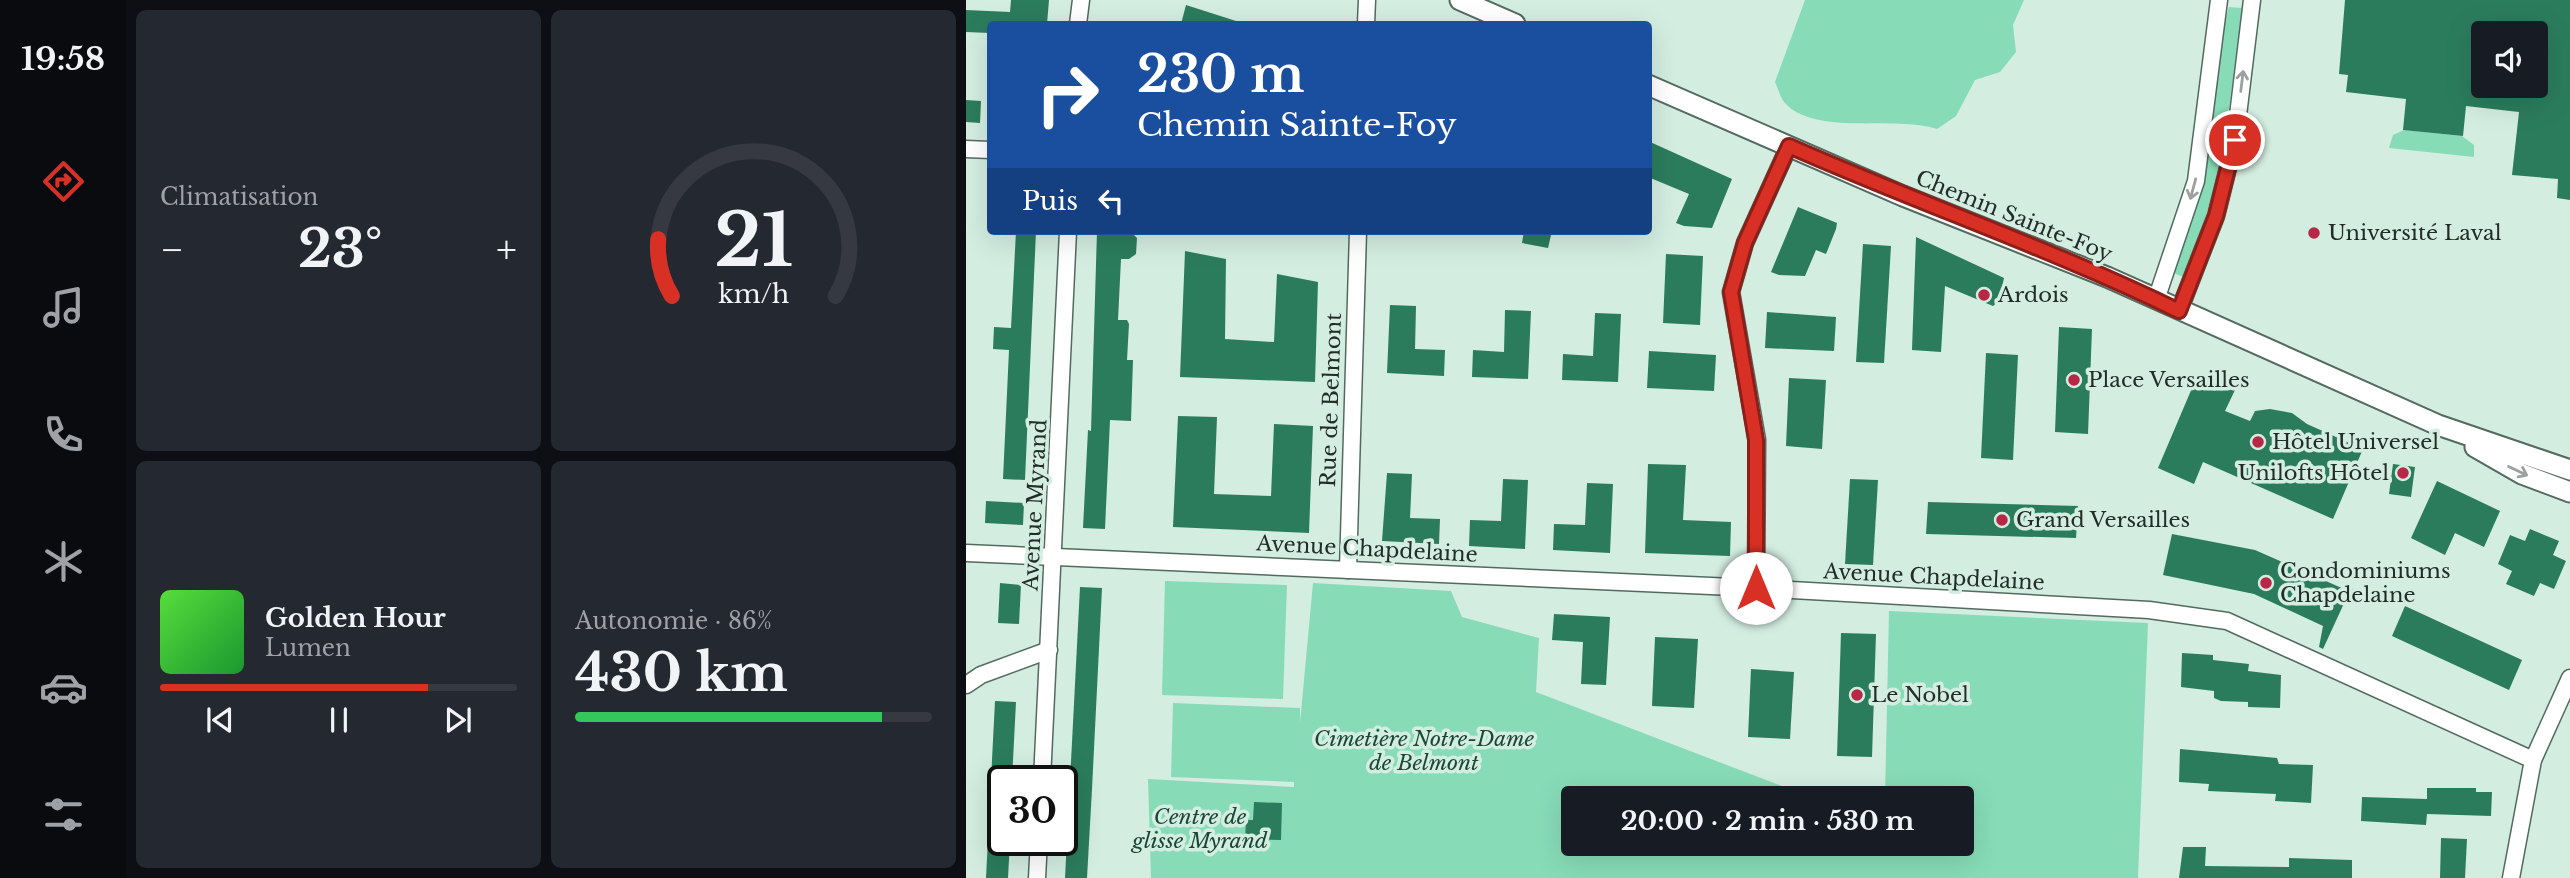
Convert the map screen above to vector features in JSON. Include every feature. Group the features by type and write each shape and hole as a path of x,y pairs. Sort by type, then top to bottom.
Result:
{"main road":[{"path":"1460,0 1508,21"},
{"name":"Chemin Sainte-Foy","path":"1652,87 2156,300 2438,425 2570,470"},
{"name":"Chemin Sainte-Foy","path":"2438,425 2522,474 2570,492"}],"street":[{"path":"1078,21 1081,0"},
{"path":"1366,21 1367,0"},
{"path":"2156,300 2196,181 2219,0"},
{"path":"2179,311 2216,216 2235,140 2252,0"},
{"path":"1756,588 1756,440 1731,292 1745,243 1789,146"},
{"path":"966,149 987,150"},
{"name":"Avenue Myrand","path":"1043,765 1068,235"},
{"name":"Rue de Belmont","path":"1348,570 1358,235"},
{"name":"Avenue Chapdelaine","path":"966,553 1756,588 2149,610 2227,621 2533,760"},
{"path":"966,685 981,676 1049,650"},
{"path":"2511,878 2533,760 2570,678"},
{"path":"1037,878 1038,856"}],"green space":[{"path":"1805,0 2024,0 2013,25 2016,52 2000,72 1975,80 1956,116 1937,129 1920,125 1815,119 1798,113 1784,102 1775,82"},
{"path":"2229,7 2242,8 2223,145 2208,210 2183,277 2174,273 2205,171 2217,72"},
{"path":"2404,130 2462,136 2474,145 2474,157 2389,148 2393,135"},
{"path":"1165,581 1287,585 1283,699 1162,695"},
{"name":"Cimetière Notre-Dame de Belmont","path":"1313,583 1451,591 1462,617 1539,638 1536,692 1782,786 1561,786 1561,856 1974,856 1974,786 1885,786 1889,611 2148,623 2138,878 1151,878 1148,779 1294,787 1294,782 1171,777 1173,703 1300,708 1300,723"}],"building":[{"path":"1011,0 1049,0 1047,21 987,21 987,33 966,32 966,10 1010,12"},
{"path":"2345,0 2570,0 2570,200 2557,198 2558,179 2512,175 2519,112 2466,106 2463,136 2403,130 2406,99 2346,92 2348,75 2339,74"},
{"path":"1186,5 1236,21 1182,21"},
{"path":"966,100 981,101 980,123 966,122"},
{"path":"1652,143 1732,179 1712,228 1676,223 1689,194 1652,179"},
{"path":"1798,207 1837,223 1836,229 1826,254 1816,250 1805,276 1779,275 1771,272"},
{"path":"1016,235 1036,235 1025,480 1003,479 1009,350 993,349 994,327 1011,328"},
{"path":"1097,235 1134,235 1137,238 1136,254 1129,259 1121,259 1118,320 1127,320 1129,324 1127,360 1133,360 1131,421 1110,420 1105,529 1083,528 1088,430 1091,431"},
{"path":"1523,235 1551,235 1548,248 1522,243"},
{"name":"Ardois","path":"1916,237 2004,278 1999,301 1993,306 1945,286 1941,352 1912,350"},
{"path":"1863,244 1891,246 1884,363 1856,362"},
{"path":"1185,251 1226,259 1225,339 1274,342 1277,274 1318,282 1315,382 1180,377"},
{"path":"1666,254 1703,256 1700,325 1663,323"},
{"path":"1390,305 1416,306 1415,349 1445,350 1444,376 1387,373"},
{"path":"1505,310 1531,311 1528,379 1472,377 1473,350 1504,352"},
{"path":"1767,312 1836,317 1834,351 1765,348"},
{"path":"1595,313 1621,314 1618,382 1562,380 1563,354 1593,356"},
{"name":"Place Versailles","path":"2059,327 2092,329 2088,434 2055,432"},
{"path":"1649,351 1716,355 1714,391 1647,388"},
{"path":"1986,353 2018,355 2013,460 1981,458"},
{"name":"Hôtel Universel","path":"2198,374 2235,390 2225,411 2250,421 2255,411 2270,409 2292,413 2307,424 2363,449 2333,519 2203,462 2194,484 2158,468"},
{"path":"1789,378 1826,380 1822,449 1786,446"},
{"path":"1178,416 1217,417 1214,494 1271,496 1274,424 1313,426 1309,533 1173,527"},
{"path":"1648,464 1686,465 1683,520 1731,522 1730,556 1645,553"},
{"path":"2393,464 2415,467 2411,497 2389,494"},
{"path":"1387,473 1412,474 1410,518 1440,519 1439,544 1382,541"},
{"path":"1503,479 1528,480 1525,549 1469,546 1470,520 1501,521"},
{"path":"1850,479 1878,480 1873,565 1845,564"},
{"path":"2437,481 2500,511 2484,547 2455,533 2445,555 2411,538"},
{"path":"1587,483 1613,484 1610,553 1553,550 1554,524 1585,525"},
{"path":"986,501 1024,503 1023,525 985,523"},
{"name":"Grand Versailles","path":"1928,502 2078,506 2076,538 1926,534"},
{"path":"2530,529 2559,541 2553,555 2566,561 2554,589 2540,583 2534,596 2506,584 2512,571 2498,564 2510,535 2525,541"},
{"name":"Condominiums Chapdelaine","path":"2172,534 2255,550 2344,589 2346,586 2355,590 2350,601 2346,599 2323,649 2319,647 2323,626 2254,594 2163,575"},
{"path":"1000,583 1021,585 1019,624 998,623"},
{"path":"1080,587 1102,588 1087,878 1065,878 1066,856 1078,856 1078,765 1071,765"},
{"path":"2405,606 2522,660 2509,690 2392,636"},
{"path":"1554,614 1610,617 1606,685 1581,684 1583,642 1552,640"},
{"name":"Le Nobel","path":"1841,633 1876,634 1872,757 1837,756"},
{"path":"1655,637 1698,639 1694,708 1652,706"},
{"path":"2182,653 2213,655 2213,660 2249,664 2248,671 2281,675 2280,708 2248,707 2248,702 2221,701 2214,698 2214,691 2181,687"},
{"path":"1751,669 1794,672 1790,739 1748,737"},
{"path":"995,701 1016,702 1013,765 992,765"},
{"path":"2180,749 2277,758 2279,764 2313,765 2311,803 2275,801 2276,794 2208,791 2209,784 2179,782"},
{"path":"2427,788 2476,788 2476,792 2492,792 2491,816 2427,814 2426,825 2361,821 2362,797 2427,799"},
{"path":"1254,802 1282,803 1281,840 1245,839 1246,820 1253,820"},
{"path":"2441,838 2467,839 2465,878 2440,878"},
{"path":"2183,847 2206,847 2205,866 2289,867 2289,858 2352,860 2352,878 2179,878"},
{"path":"987,856 1009,856 1008,878 986,878"}],"place":[{"name":"Université Laval","path":"2314,233"},
{"name":"Ardois","path":"1984,295"},
{"name":"Place Versailles","path":"2074,380"},
{"name":"Hôtel Universel","path":"2258,442"},
{"name":"Unilofts Hôtel","path":"2403,473"},
{"name":"Grand Versailles","path":"2002,520"},
{"name":"Condominiums Chapdelaine","path":"2266,583"},
{"name":"Le Nobel","path":"1857,695"}],"route":[{"path":"1756,588 1756,440 1731,292 1745,243 1789,146 1925,205 2106,277 2179,311 2216,216 2235,140"}],"park label":[{"name":"Centre de glisse Myrand","path":"1200,829"}]}
